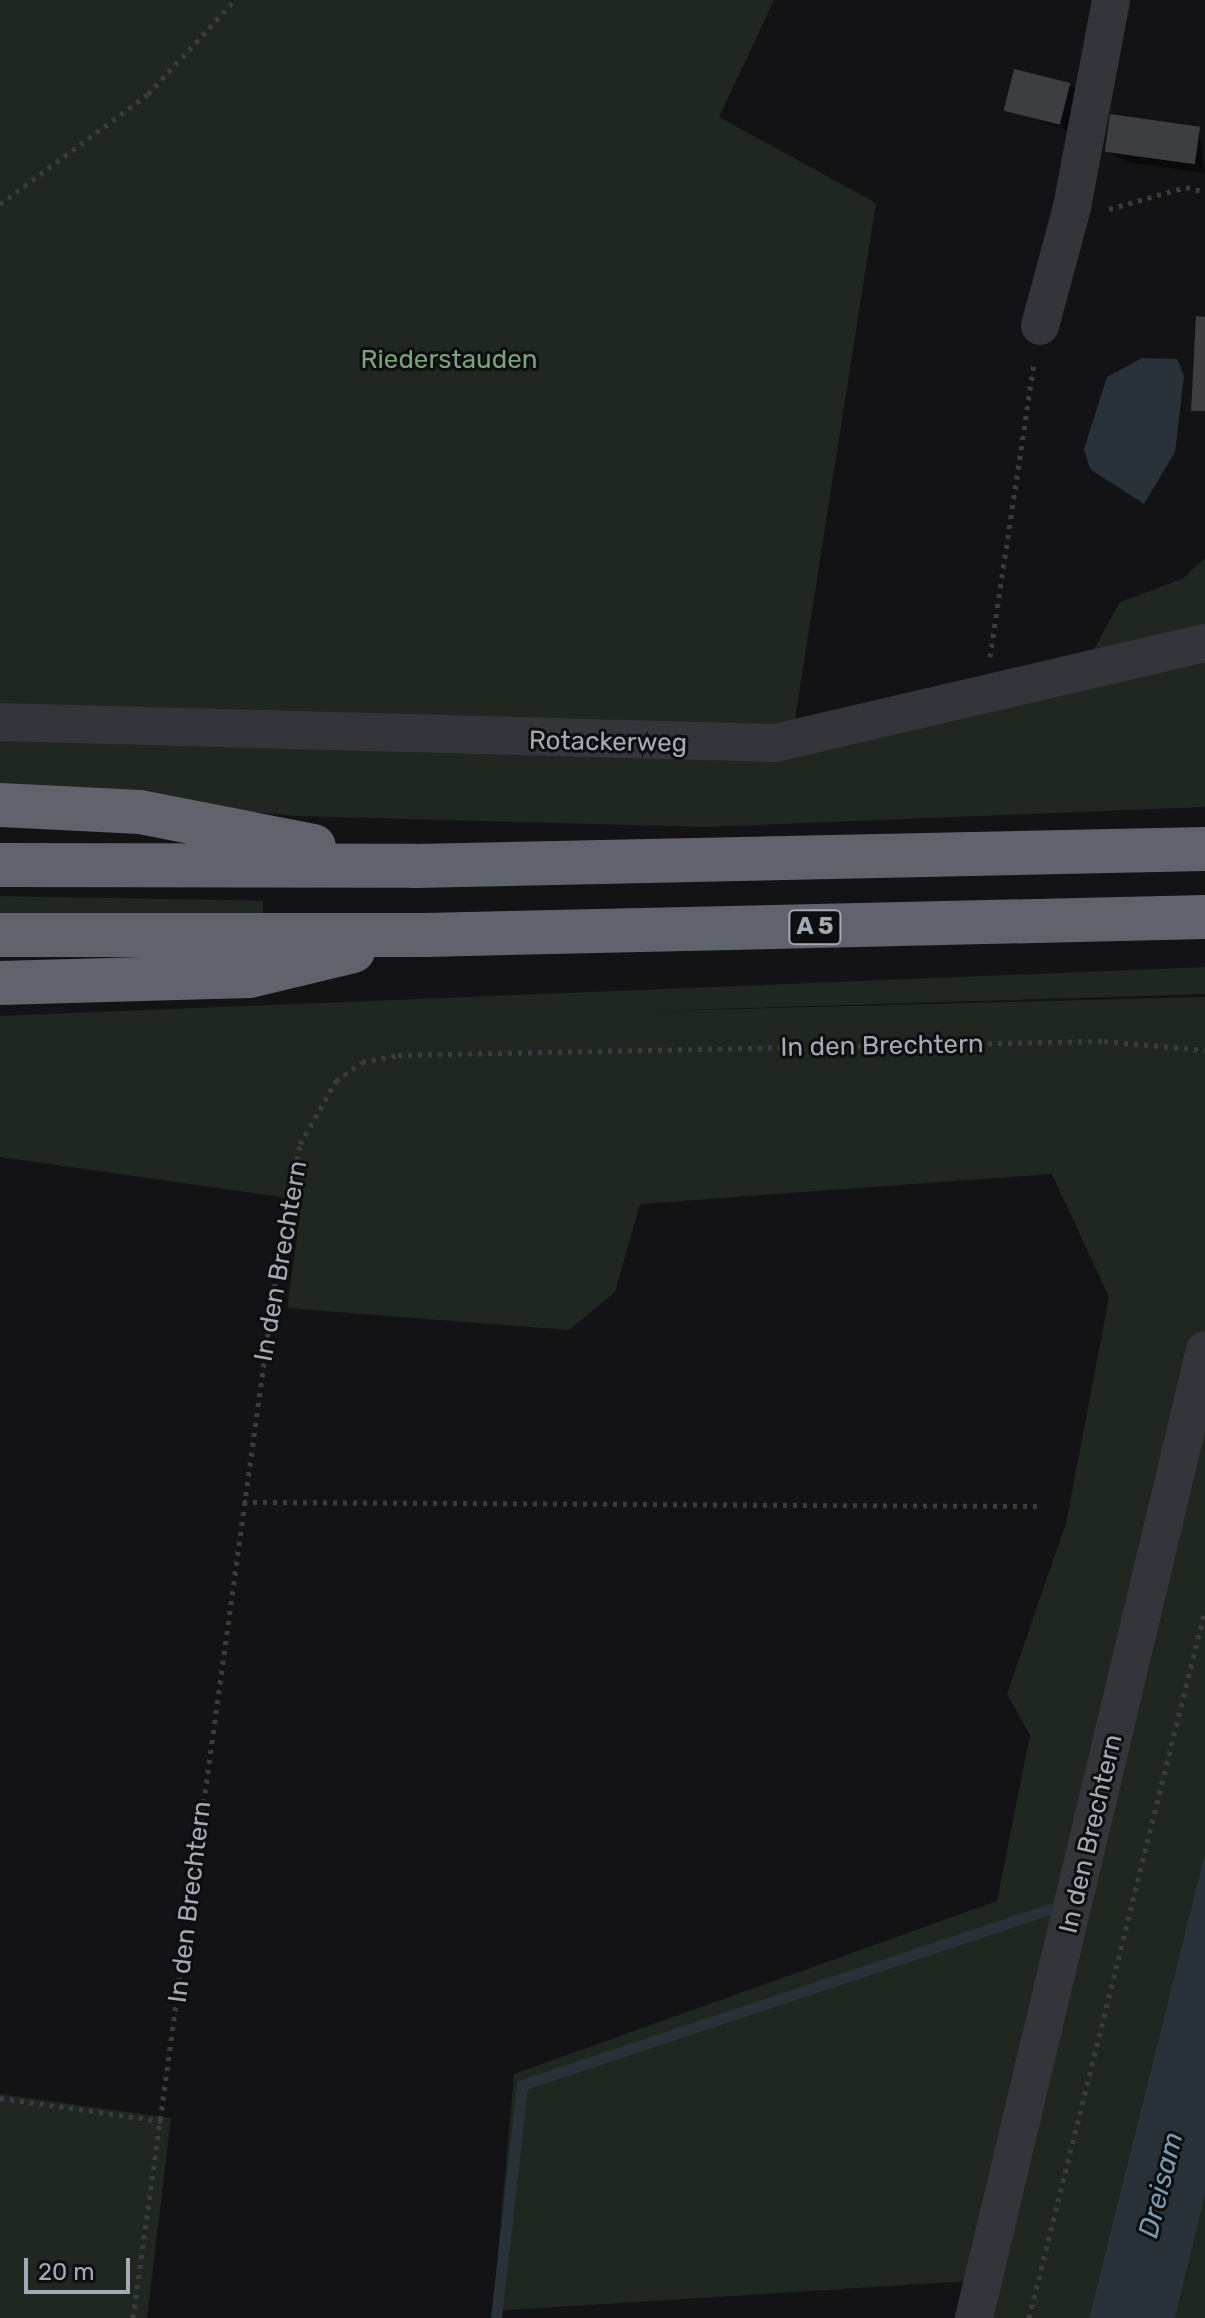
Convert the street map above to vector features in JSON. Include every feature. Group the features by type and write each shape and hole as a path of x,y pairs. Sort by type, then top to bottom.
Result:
{"highway":[{"path":"0,805 140,812 415,866"},
{"path":"0,865 415,866 1205,849"},
{"name":"A 5","path":"0,935 425,935 1205,917"},
{"path":"0,983 249,976 425,935"}],"street":[{"path":"1040,326 1072,207 1111,0"},
{"name":"Rotackerweg","path":"0,722 775,743 1205,643"},
{"name":"In den Brechtern","path":"974,2318 1205,1350"}],"path":[{"path":"0,204 148,94 235,0"},
{"path":"1072,207 1118,209 1186,187 1205,192"},
{"path":"984,695 1040,326"},
{"name":"In den Brechtern","path":"133,2318 162,2121 243,1502 300,1144 336,1081 362,1062 398,1055 1104,1041 1205,1050"},
{"path":"243,1502 1043,1506"},
{"path":"1029,2318 1205,1610"},
{"path":"0,2098 162,2121"}],"green space":[{"name":"Riederstauden","path":"0,0 774,0 719,117 876,203 795,719 1094,649 1120,602 1182,579 1205,558 1205,807 706,827 297,816 0,788"},
{"path":"0,896 263,901 263,921 0,916"},
{"path":"1205,967 1205,994 619,1012 1205,997 1205,1852 1089,2318 960,2318 969,2281 493,2311 514,2074 997,1901 1030,1735 1007,1694 1066,1523 1109,1297 1052,1174 640,1204 615,1292 569,1330 287,1308 302,1200 0,1157 0,1016"},
{"path":"0,2094 171,2118 147,2318 0,2318"},
{"path":"1205,2196 1205,2318 1175,2318"}],"water":[{"path":"1142,358 1177,359 1184,376 1175,452 1144,504 1090,469 1084,449 1107,377"},
{"name":"Dreisam","path":"1205,1852 1205,2196 1175,2318 1089,2318"}],"building":[{"path":"1014,69 1070,83 1060,125 1004,111"},
{"path":"1110,114 1200,127 1195,164 1105,152"},
{"path":"1196,316 1205,317 1205,411 1191,411"}],"waterway":[{"path":"496,2318 522,2085 1050,1909"}]}
